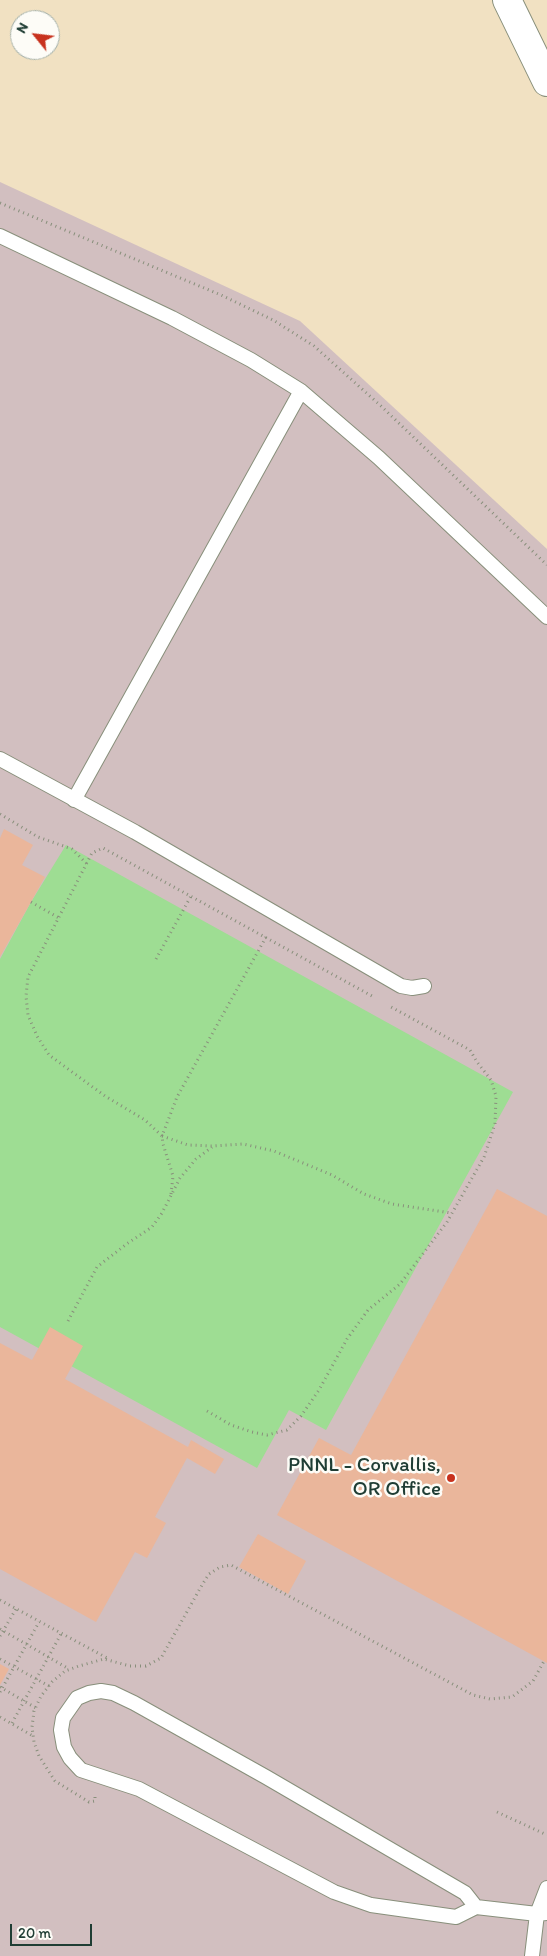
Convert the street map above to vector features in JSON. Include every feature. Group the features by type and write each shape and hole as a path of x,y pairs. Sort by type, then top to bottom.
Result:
{"highway":[{"path":"507,0 547,82"}],"lane":[{"path":"0,236 172,318 251,360 301,391 379,458 547,617"},
{"path":"74,800 301,391"},
{"path":"0,759 168,851 401,986 412,988 424,986"},
{"path":"476,1907 465,1893 266,1777 134,1703 112,1693 101,1691 89,1693 77,1698 63,1718 61,1730 64,1747 80,1770 139,1789 334,1892 371,1905 456,1917 476,1907 542,1914"},
{"path":"532,1956 547,1888"}],"path":[{"path":"0,814 38,837 72,849 87,864"},
{"path":"379,1000 103,848 92,852 28,977 26,996 28,1015 37,1036 49,1054 105,1096 145,1120 162,1136 188,1145 244,1144 274,1151 332,1175 364,1194 392,1204 452,1214"},
{"path":"156,959 191,896"},
{"path":"30,902 59,918"},
{"path":"170,1194 174,1176 162,1136 177,1097 266,938"},
{"path":"207,1411 231,1425 252,1432 267,1435 287,1430 301,1416 310,1403 347,1339 368,1310 400,1284 452,1214 484,1157 495,1124 496,1096 491,1080 470,1050 387,1005"},
{"path":"68,1321 97,1267 152,1227 162,1213 170,1194 180,1178 196,1159 213,1146"},
{"path":"98,1776 95,1801 89,1802 73,1794 55,1781 46,1769 38,1756 32,1727 36,1708 42,1696 52,1682 69,1669 104,1659 130,1666 146,1666 161,1658 209,1574 220,1567 231,1565 473,1696 490,1699 512,1697 533,1681 544,1661"},
{"path":"0,1600 112,1661"},
{"path":"0,1636 16,1609"},
{"path":"0,1692 39,1622"},
{"path":"2,1630 69,1669"},
{"path":"12,1723 47,1656 61,1634"},
{"path":"0,1658 49,1686"},
{"path":"1,1688 36,1708"},
{"path":"0,1716 33,1736"},
{"path":"497,1812 547,1835"}],"shaded area":[{"path":"0,182 300,321 547,549 547,1956 0,1956"}],"green space":[{"path":"66,845 513,1092 326,1430 289,1410 257,1468 0,1327 0,959 31,902"}],"building":[{"path":"4,829 33,845 22,865 45,877 0,957 0,838"},
{"path":"497,1189 547,1216 547,1663 277,1515 319,1438 351,1455"},
{"path":"50,1327 83,1346 65,1379 188,1447 191,1440 224,1459 215,1474 187,1458 155,1517 166,1523 147,1558 135,1552 96,1622 0,1569 0,1343 32,1360"},
{"path":"258,1534 306,1561 288,1594 239,1567"},
{"path":"0,1664 9,1669 0,1685"}],"place":[{"name":"PNNL - Corvallis, OR Office","path":"451,1478"}]}
